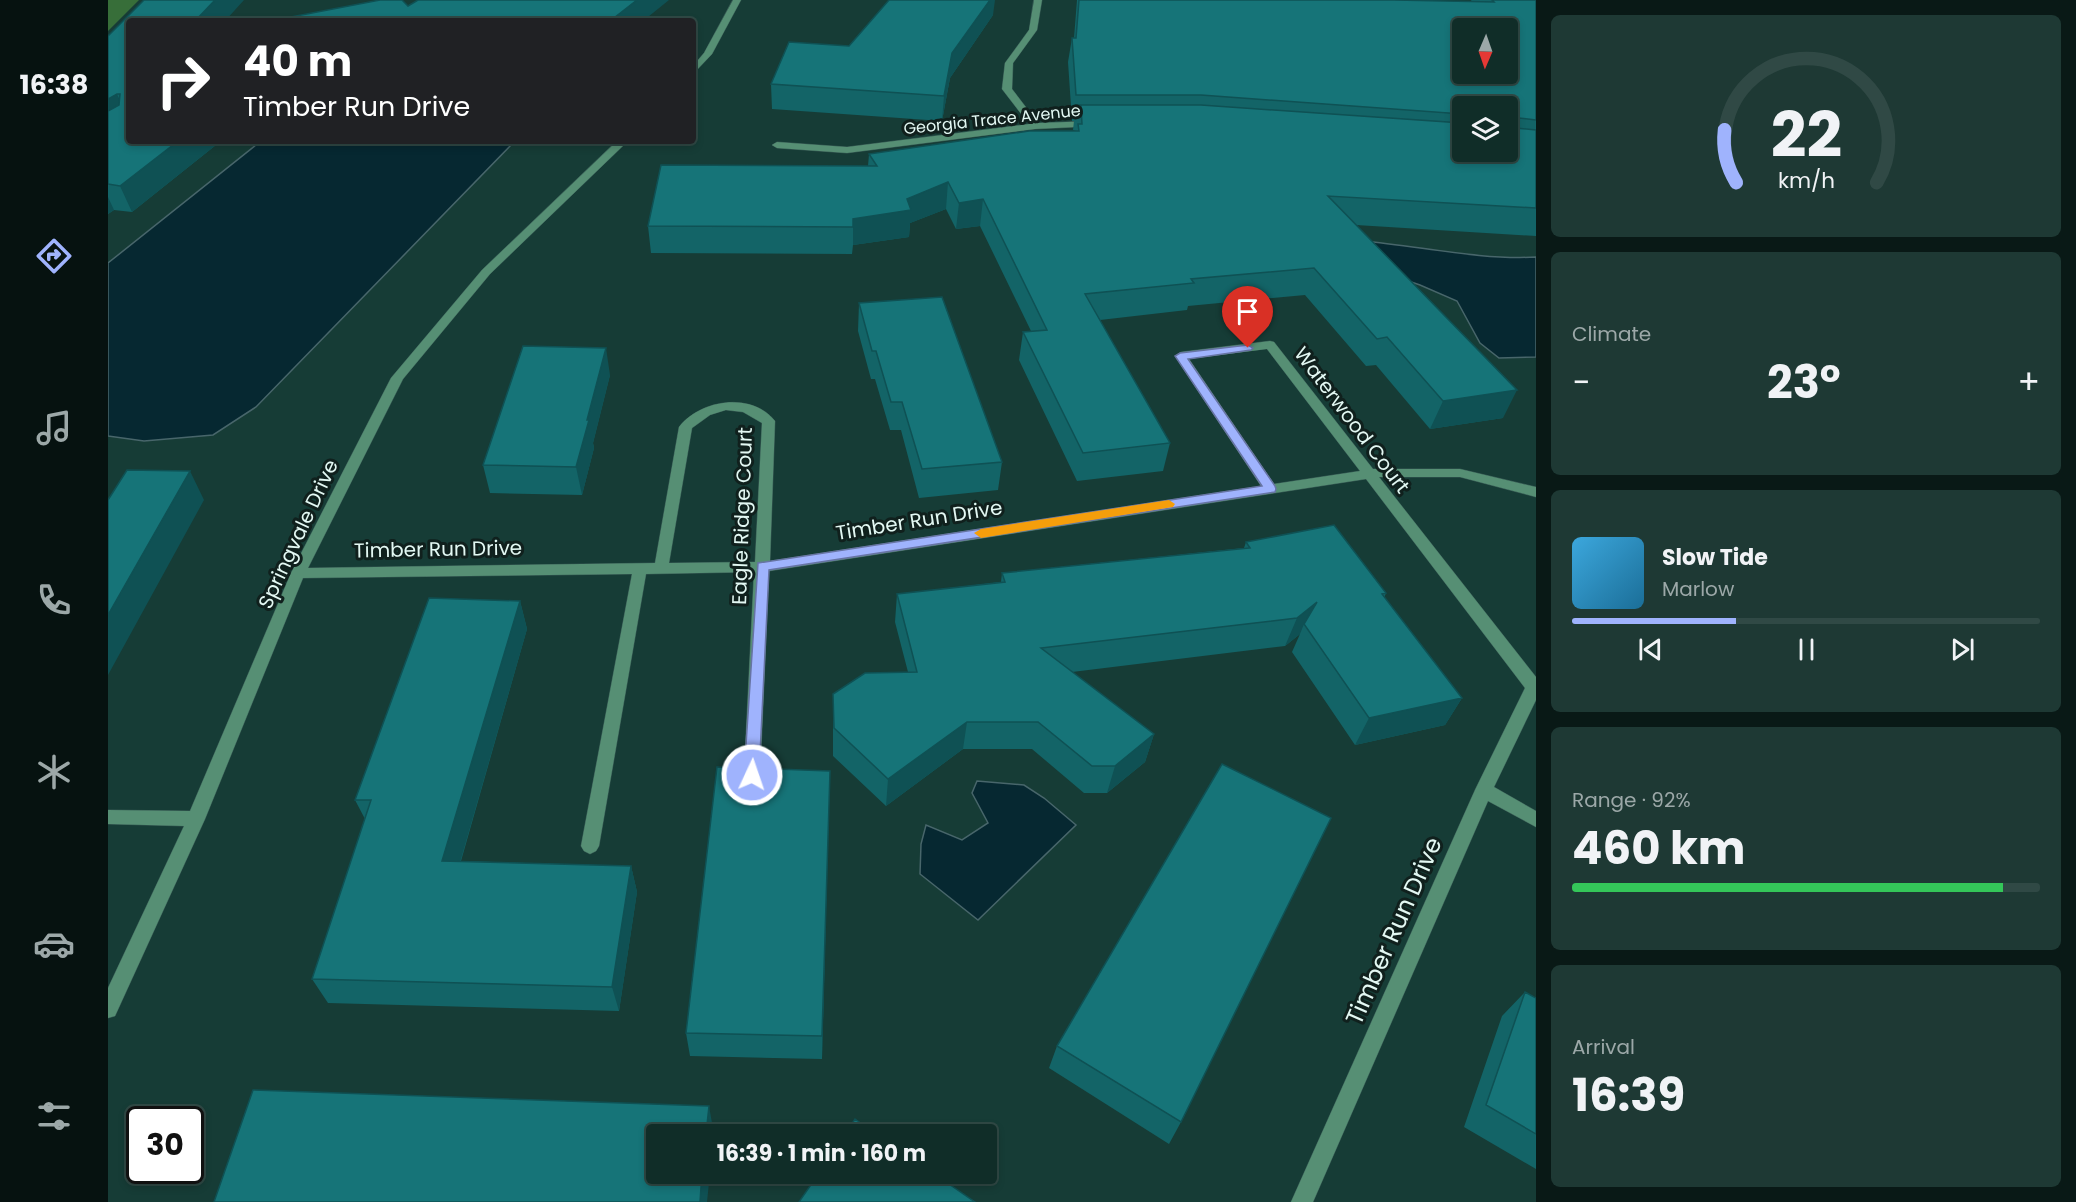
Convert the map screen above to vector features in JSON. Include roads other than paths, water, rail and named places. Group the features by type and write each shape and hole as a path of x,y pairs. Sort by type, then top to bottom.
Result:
{"street":[{"path":"696,68 708,54 736,0"},
{"path":"1035,126 1007,89 1009,63 1033,30 1038,0"},
{"path":"696,52 708,54"},
{"name":"Georgia Trace Avenue","path":"777,145 847,150 1035,126 1103,124"},
{"name":"Springvale Drive","path":"108,1009 196,819 298,573 397,378 486,272 620,144"},
{"name":"Waterwood Court","path":"1270,489 1180,356 1270,345 1535,686"},
{"name":"Eagle Ridge Court","path":"661,568 686,428 702,413 730,406 747,408 769,421 752,775"},
{"name":"Timber Run Drive","path":"298,573 763,567 1369,474 1460,473 1535,495"},
{"path":"590,846 640,569"},
{"name":"Timber Run Drive","path":"1302,1202 1484,790 1535,686"},
{"path":"1484,790 1536,820"},
{"path":"108,817 196,819"}],"water":[{"path":"257,144 512,144 256,407 213,435 144,441 108,436 108,263"},
{"path":"1362,241 1471,255 1536,257 1536,357 1499,358 1480,343 1457,301 1420,285 1350,261"},
{"path":"977,781 1024,785 1044,798 1076,825 978,920 920,874 921,844 926,825 962,840 988,823 972,793"}]}
